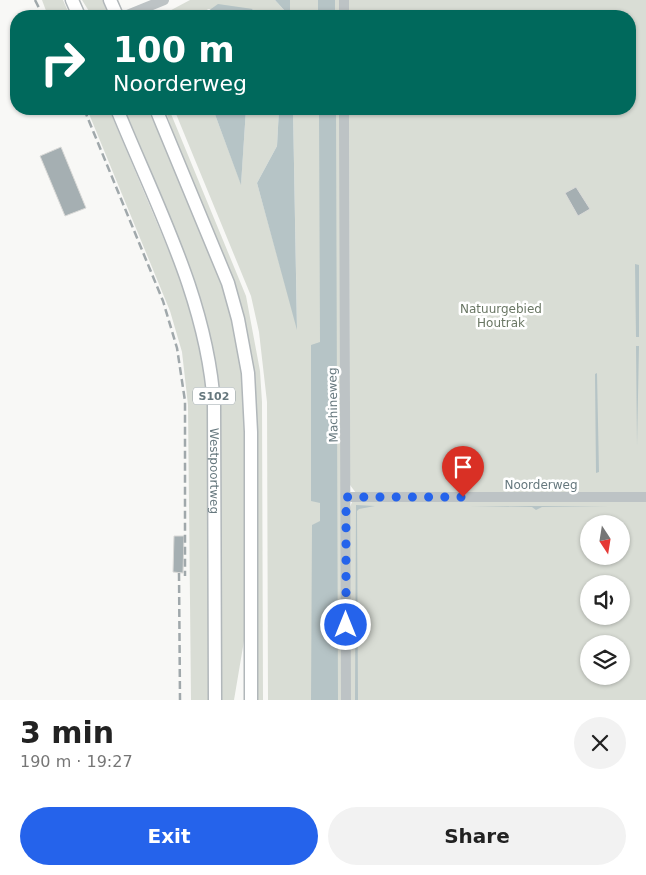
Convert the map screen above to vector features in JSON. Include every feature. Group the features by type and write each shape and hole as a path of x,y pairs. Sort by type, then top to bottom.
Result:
{"main road":[{"name":"Westpoortweg","path":"120,115 193,291 212,372 214,405 215,700"},
{"name":"S102","path":"158,115 228,283 238,319 248,372 251,432 251,700"}],"street":[{"path":"140,10 164,0"},
{"name":"Machineweg","path":"344,115 346,700"},
{"name":"Noorderweg","path":"346,497 646,497"}],"green space":[{"path":"42,0 63,0 67,10 46,10"},
{"path":"82,0 105,0 106,10 88,10"},
{"path":"190,0 275,0 284,10 208,9 171,10"},
{"path":"290,0 341,0 341,10 290,10"},
{"name":"Natuurgebied Houtrak","path":"348,0 646,0 646,700 350,700 350,507 356,493 350,485 349,115 636,115 636,10 348,10"},
{"path":"89,115 112,115 179,275 209,372 212,700 191,700 188,405 182,352 170,311"},
{"path":"125,115 150,115 169,151 226,291 235,325 246,404 247,623 234,700 219,700 216,372 200,304 164,206"},
{"path":"167,115 171,115 246,296 260,371 262,402 263,700 258,700 256,685 253,372 239,305 228,272"},
{"path":"176,115 215,115 241,184 246,115 279,115 277,146 257,183 297,327 293,115 341,115 343,700 268,700 267,402 259,332 251,296"}],"shaded area":[{"path":"275,0 290,0 290,10 284,10"},
{"path":"318,0 335,0 335,10 318,10"},
{"path":"218,4 253,9 252,10 210,10"},
{"path":"215,115 246,115 241,185"},
{"path":"279,115 293,115 297,330 257,183 277,146"},
{"path":"319,115 336,115 338,700 311,700 312,525 320,521 320,503 311,501 311,345 320,342"},
{"path":"635,264 639,265 639,337 636,337"},
{"path":"636,346 639,346 637,446"},
{"path":"597,373 599,472 596,473 595,374"},
{"path":"356,505 375,506 357,511 358,700 355,700"},
{"path":"470,506 609,506 542,507 536,510 532,507"}],"building":[{"path":"61,147 86,208 65,216 40,156"},
{"path":"576,187 590,209 578,216 565,193"},
{"path":"174,536 184,536 183,573 173,572"}],"railway":[{"path":"35,0 40,10"},
{"path":"86,115 163,301 177,348 185,401 185,576"},
{"path":"179,573 180,700"}],"route":[{"path":"346,625 346,497 463,497"}]}
